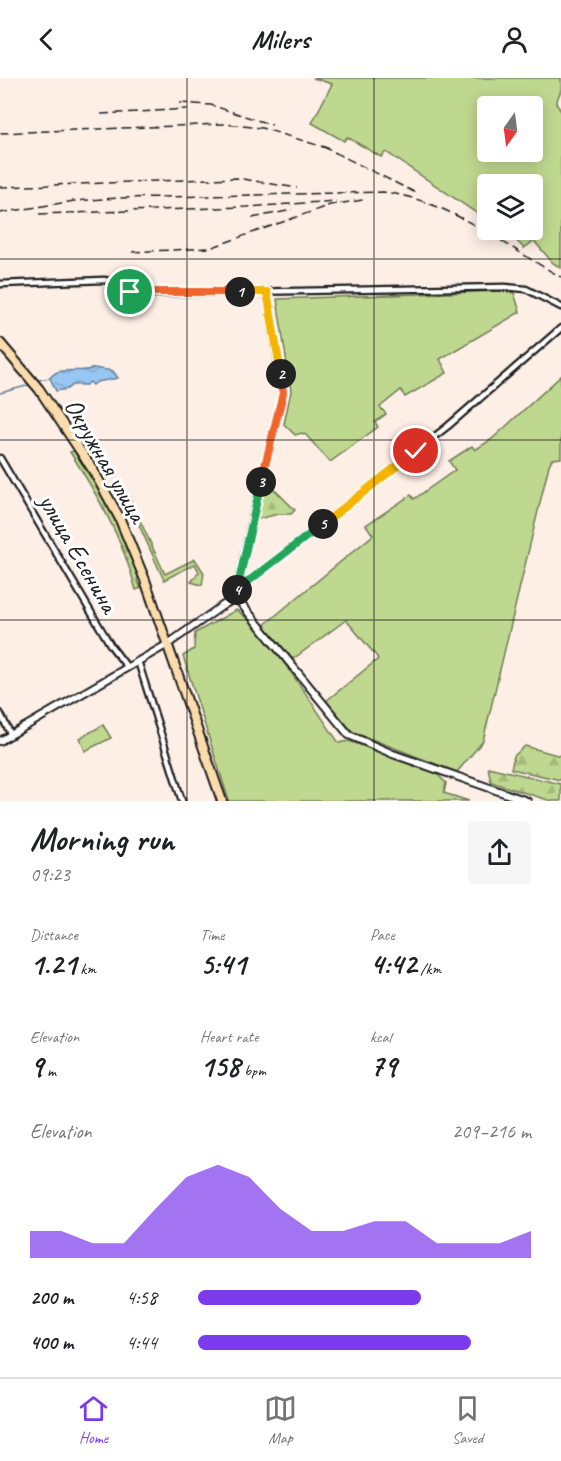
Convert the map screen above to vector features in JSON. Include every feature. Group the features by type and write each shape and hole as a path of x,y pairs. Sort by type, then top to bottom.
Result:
{"highway":[{"name":"Окружная улица","path":"0,343 39,389 104,489 145,580 222,801"}],"street":[{"path":"0,284 104,280 116,282 136,294 505,287 526,289 561,307"},
{"path":"0,741 168,644 232,600 237,591 283,393 267,292"},
{"path":"237,591 448,426 561,327"},
{"path":"0,355 13,356"},
{"name":"улица Есенина","path":"0,458 111,646 127,667"},
{"path":"232,600 239,601 246,607 338,725 349,735 393,754 527,801"},
{"path":"138,661 182,801"},
{"path":"0,713 11,735"}],"green space":[{"path":"313,78 561,78 561,90 556,103 561,111 561,268 553,263 534,241 524,248 516,240 543,240 543,174 477,174 477,213 386,152 381,157 347,137 344,141 312,123 332,84"},
{"path":"503,291 514,293 520,312 440,359 447,373 405,397 401,390 380,407 386,414 375,422 378,427 330,462 306,435 302,433 295,435 284,424 291,391 277,299"},
{"path":"561,376 561,458 552,459 549,465 483,741 457,772 353,732 326,701 378,659 377,657 346,620 293,659 264,625 373,535 366,525 411,495 414,499 455,470 449,461 472,446 475,450 492,439"},
{"path":"74,451 108,505 139,576 137,580 141,588 136,590 117,536 70,452"},
{"path":"267,489 275,490 295,510 291,514 278,514 255,520 260,500"},
{"path":"129,497 165,574 195,559 204,573 202,585 191,582 199,572 195,564 164,580 128,501"},
{"path":"236,610 275,651 339,743 349,741 435,772 446,783 444,793 469,801 229,801 183,656 194,649 195,633"},
{"path":"103,725 111,738 85,751 80,738"},
{"path":"525,746 561,756 561,780 511,769 514,756"},
{"path":"488,767 561,784 561,801 551,801 491,782"}],"water":[{"path":"94,368 113,371 118,378 97,382 93,385 90,382 86,385 73,385 68,389 56,391 50,378 59,372"}],"waterway":[{"path":"38,380 50,378"},
{"path":"0,393 30,385"}],"railway":[{"path":"179,103 211,105 272,125"},
{"path":"101,114 188,109"},
{"path":"0,133 224,124 262,128 330,149"},
{"path":"322,146 416,193"},
{"path":"0,187 236,178 297,188"},
{"path":"0,213 74,201 119,198 383,192 431,204 454,214 561,277"},
{"path":"132,252 210,248 330,205 363,200"},
{"path":"39,214 246,207 336,201"},
{"path":"252,218 292,210"}],"route":[{"path":"130,292 136,294 267,292 283,393 256,501 237,591 416,451"}]}
